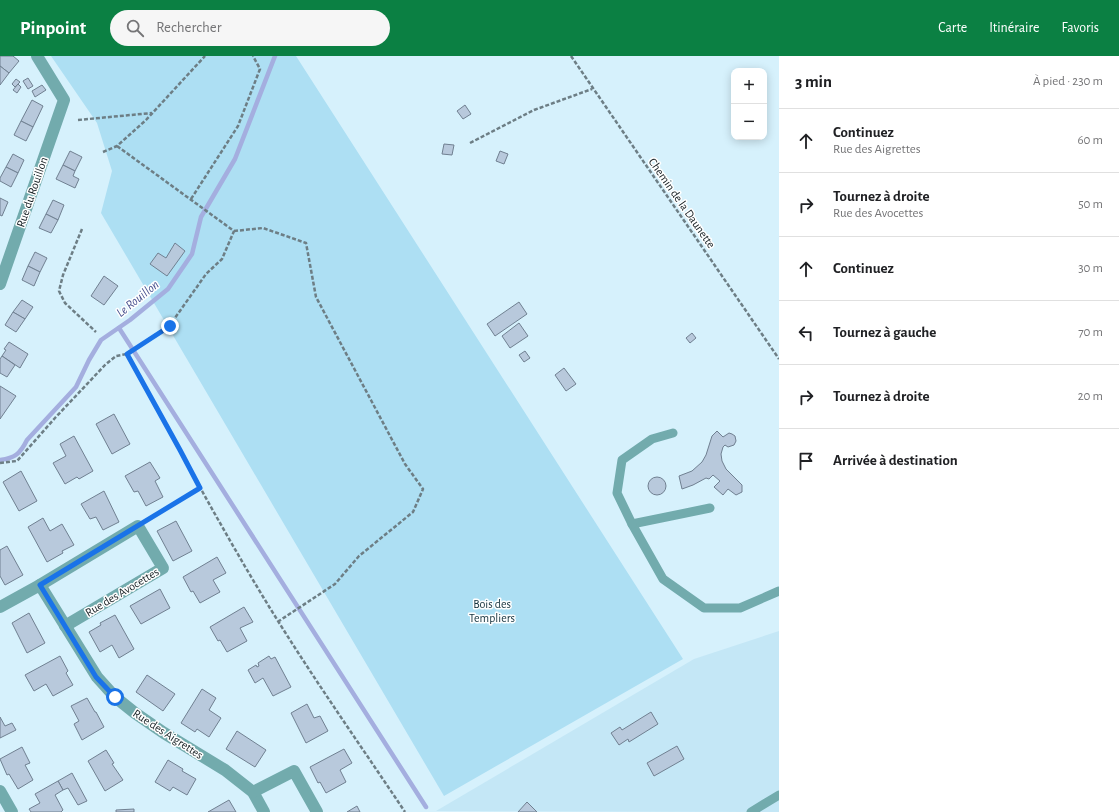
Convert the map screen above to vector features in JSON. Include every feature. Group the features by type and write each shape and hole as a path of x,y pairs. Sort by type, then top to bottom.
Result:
{"street":[{"name":"Rue du Rouillon","path":"0,284 64,100 37,56"},
{"path":"0,608 138,526"},
{"name":"Rue des Avocettes","path":"65,626 163,568 138,526"},
{"name":"Rue des Aigrettes","path":"40,585 96,677 115,697 146,721 225,770 254,792 264,812"},
{"path":"254,792 294,771 317,812"},
{"path":"0,791 12,812"}],"lane":[{"path":"673,433 652,439 622,460 617,493 632,524 663,579 704,608 740,608 779,591"},
{"path":"632,524 710,508"},
{"path":"751,812 779,795"}],"path":[{"path":"102,152 117,146 152,113 205,56"},
{"path":"191,199 238,126 260,68 253,56"},
{"name":"Chemin de la Daunette","path":"571,56 592,89 779,359"},
{"path":"470,143 534,110 592,89"},
{"path":"78,120 152,113"},
{"path":"117,146 234,231 263,228 306,243 316,296 405,464 423,489 413,512 359,556 335,584 279,621"},
{"path":"82,229 63,275 59,291 65,302 96,332"},
{"path":"0,463 17,461 98,371 116,356 127,354 170,326 206,274 222,259 234,231"},
{"path":"127,354 200,488 290,640 405,812"},
{"path":"138,526 200,488"}],"shaded area":[{"path":"779,631 779,812 436,811 694,659"}],"green space":[{"name":"Bois des Templiers","path":"51,56 296,56 683,659 444,796 101,213 112,171 97,123"}],"building":[{"path":"0,56 13,56 19,61 9,73 0,66"},
{"path":"0,66 9,73 0,85"},
{"path":"28,78 33,86 28,89 23,81"},
{"path":"16,79 20,82 15,87 12,84"},
{"path":"18,84 21,87 17,93 13,90"},
{"path":"42,85 46,90 35,97 32,91"},
{"path":"32,100 43,106 33,127 21,121"},
{"path":"465,105 471,114 463,119 457,111"},
{"path":"21,121 33,127 26,141 14,135"},
{"path":"444,144 454,145 452,155 442,154"},
{"path":"70,151 82,157 75,171 63,165"},
{"path":"500,151 508,154 504,164 496,161"},
{"path":"13,154 24,160 18,173 6,167"},
{"path":"63,165 75,171 73,176 79,179 75,188 56,179"},
{"path":"6,167 18,173 11,187 0,181"},
{"path":"0,198 8,202 2,216 0,215"},
{"path":"53,200 64,205 58,220 46,214"},
{"path":"46,214 58,220 51,233 39,228"},
{"path":"175,243 185,251 167,276 150,264 158,253 166,258"},
{"path":"35,252 47,258 40,272 28,266"},
{"path":"28,266 40,272 34,286 22,280"},
{"path":"104,276 118,286 104,305 91,296"},
{"path":"22,300 33,307 25,319 13,312"},
{"path":"519,302 527,314 495,336 487,324"},
{"path":"13,312 25,319 16,332 5,325"},
{"path":"519,323 528,336 510,348 502,336"},
{"path":"692,333 696,338 690,343 686,338"},
{"path":"9,342 28,354 20,368 2,356 6,350 4,349"},
{"path":"525,351 530,358 524,362 519,355"},
{"path":"2,356 15,365 7,377 0,373 0,359"},
{"path":"564,368 576,384 566,391 555,375"},
{"path":"0,386 16,396 0,419"},
{"path":"114,414 130,444 112,454 96,424"},
{"path":"717,431 723,437 729,433 735,436 736,441 734,445 728,447 725,445 721,454 722,461 726,469 742,485 742,492 736,495 728,489 723,495 714,487 720,481 713,475 709,479 706,478 682,489 679,476 692,471 702,462 706,455 712,436"},
{"path":"74,436 93,471 79,479 77,477 65,484 53,463 66,456 60,444"},
{"path":"150,462 160,478 155,481 163,497 146,506 138,491 134,492 125,476"},
{"path":"21,471 37,501 19,511 3,482"},
{"path":"657,477 664,479 666,486 664,493 657,495 650,493 648,486 650,479"},
{"path":"104,491 119,522 103,530 96,517 90,519 81,504"},
{"path":"43,518 50,531 62,524 74,545 62,551 63,553 47,562 28,527"},
{"path":"176,521 192,551 173,561 157,531"},
{"path":"7,546 23,575 5,585 0,576 0,550"},
{"path":"217,557 226,573 213,580 220,592 200,603 193,591 191,592 183,577"},
{"path":"160,589 170,608 141,624 130,606"},
{"path":"244,607 253,622 240,628 247,641 227,652 220,640 218,641 210,627"},
{"path":"29,613 45,643 27,653 12,623"},
{"path":"115,615 134,649 119,658 112,645 100,652 89,632 101,625 100,623"},
{"path":"60,656 68,671 66,673 73,685 53,696 46,684 34,691 25,675"},
{"path":"269,656 271,659 275,657 291,687 273,696 263,678 255,683 248,670 256,665 257,667 259,666 258,663"},
{"path":"147,675 175,694 163,711 136,692"},
{"path":"202,689 216,698 209,710 221,718 209,737 197,729 195,732 181,723"},
{"path":"87,698 104,727 82,740 74,724 79,721 71,706"},
{"path":"307,704 314,718 320,716 328,731 306,743 291,713"},
{"path":"651,712 658,724 629,742 628,739 619,745 611,733 620,727 622,730"},
{"path":"0,717 5,726 12,723 16,730 0,738"},
{"path":"237,731 266,750 255,767 226,749"},
{"path":"677,746 684,759 654,776 647,763"},
{"path":"22,747 30,763 25,765 33,780 18,789 9,774 7,775 0,759"},
{"path":"344,749 352,763 340,770 346,782 326,793 320,782 318,783 310,767"},
{"path":"106,750 114,763 112,764 123,780 105,791 88,761"},
{"path":"168,760 183,769 182,771 196,779 187,795 173,787 170,791 155,782"},
{"path":"72,773 87,801 78,805 68,788 63,790 58,781"},
{"path":"58,781 63,790 55,795 63,810 61,812 31,812 29,809 40,803 35,794"},
{"path":"229,800 236,812 208,812"},
{"path":"527,802 537,812 518,812"},
{"path":"357,806 360,812 347,812"},
{"path":"134,809 134,812 116,812 116,810"}],"waterway":[{"name":"Le Rouillon","path":"0,460 10,458 22,449 27,440 76,387 89,360 101,340 130,320 168,289 192,254 201,217 235,159 275,56"},
{"path":"119,328 426,807"}],"route":[{"path":"115,697 96,677 40,585 200,488 127,354 170,326"}]}
